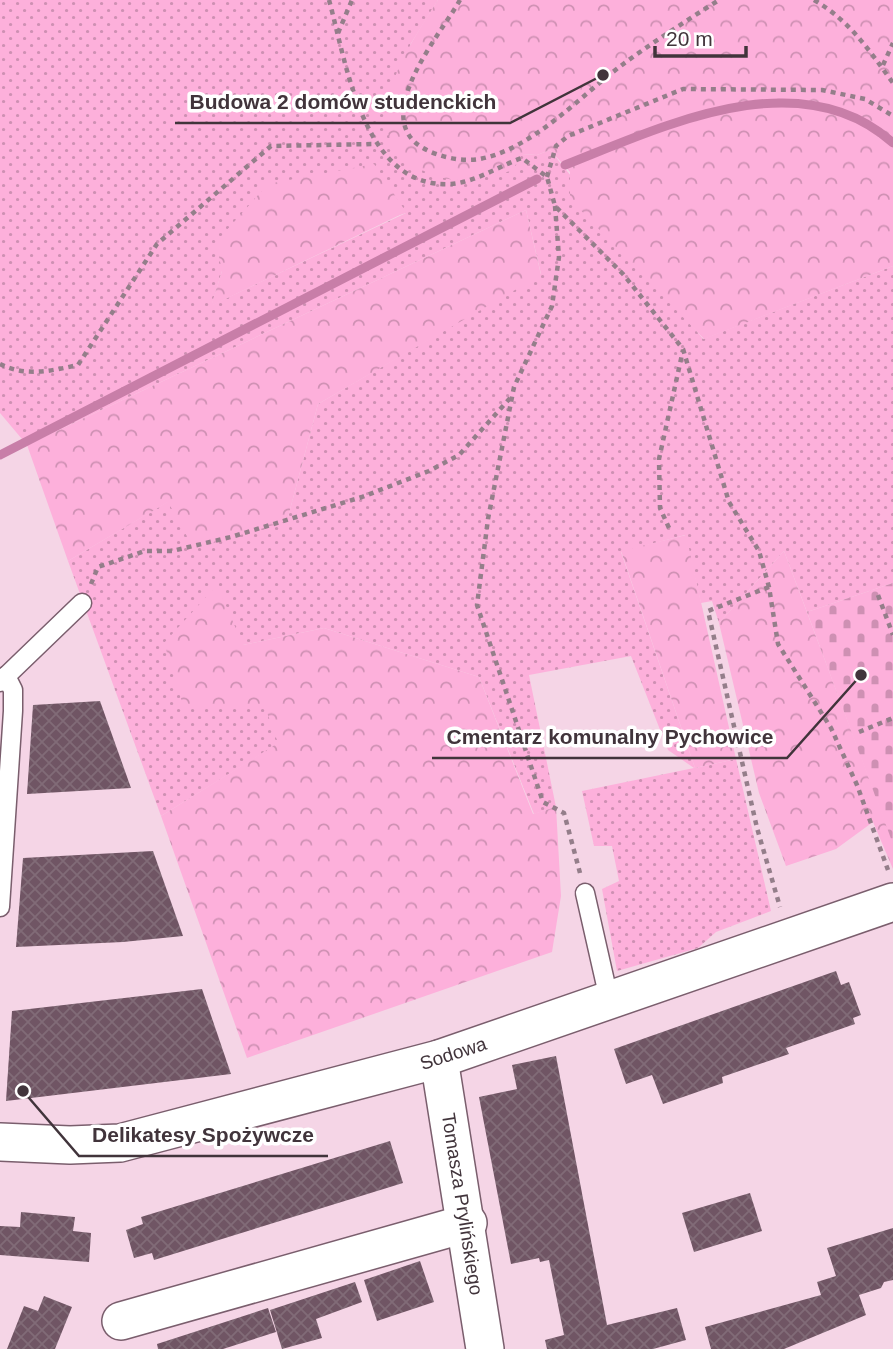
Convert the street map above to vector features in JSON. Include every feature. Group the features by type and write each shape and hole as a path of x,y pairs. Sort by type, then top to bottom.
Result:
{"street":[{"name":"Sodowa","path":"0,1142 70,1145 120,1143 439,1059 790,938 891,887"},
{"name":"Tomasza Prylińskiego","path":"439,1059 485,1349"},
{"path":"121,1321 467,1223"}],"lane":[{"path":"0,907 13,712 13,690 3,679 82,603"},
{"path":"586,894 609,999"}],"path":[{"path":"329,0 359,105 376,144 390,163 404,174 425,182 452,184 522,158 547,177"},
{"path":"338,33 352,0"},
{"path":"460,0 420,62 402,117 405,130 421,147 442,156 466,160 480,159 523,140 652,44 718,0"},
{"path":"814,0 848,24 883,65 893,83"},
{"path":"883,65 893,43"},
{"path":"586,894 564,813 543,802 477,605 488,519 512,396 552,306 559,257 555,206 547,177 556,146 568,135 683,89 822,90 864,99 893,116"},
{"path":"0,364 12,370 42,373 78,365 157,244 271,146 376,144"},
{"path":"555,206 623,274 683,349 729,502 758,551 769,587 778,645 831,729 857,785 891,887"},
{"path":"669,528 660,508 659,459 683,349"},
{"path":"82,603 89,594 98,567 145,551 172,551 231,537 362,497 429,471 459,455 512,396"},
{"path":"769,587 708,611 757,828 790,938"},
{"path":"878,595 893,635"},
{"path":"859,732 893,718"}],"green space":[{"path":"0,0 438,0 410,45 522,154 537,155 550,150 703,339 893,266 893,583 807,612 784,551 719,623 712,601 701,603 685,535 621,552 695,768 736,759 771,911 716,932 698,948 617,971 602,889 619,881 612,846 594,846 582,791 694,768 668,750 631,656 529,675 556,807 534,814 479,677 324,628 243,645 279,743 161,816 68,561 169,501 287,521 318,404 541,274 526,210 27,445 0,413","holes":["406,213 212,305 222,271"]},
{"path":"438,0 893,0 893,266 704,339 570,199 570,172 550,150 537,155 522,154 512,171 453,180 420,169 393,146 387,126 387,105 393,82 415,37"},
{"path":"374,164 406,212 211,306 222,271 216,242 268,184"},
{"path":"526,210 541,275 318,404 287,521 194,549 168,502 68,561 27,445"},
{"path":"686,535 736,759 695,768 621,551"},
{"path":"784,551 893,842 893,869 873,822 836,849 786,866 759,793 719,623"},
{"path":"893,583 893,844 807,612"},
{"path":"217,585 243,645 324,628 479,677 533,814 556,807 561,896 552,952 247,1058 161,816 278,743 265,707 184,708 164,643"}],"building":[{"path":"100,701 131,788 27,794 33,705"},
{"path":"153,851 183,936 16,947 23,858"},
{"path":"836,971 841,985 849,982 861,1015 853,1018 855,1024 786,1048 789,1054 722,1077 723,1083 663,1104 652,1075 626,1084 614,1049"},
{"path":"202,989 231,1074 6,1101 12,1011"},
{"path":"556,1056 607,1325 677,1308 686,1340 653,1349 547,1349 545,1340 564,1335 549,1260 540,1262 539,1258 511,1264 479,1097 517,1089 512,1065"},
{"path":"390,1141 403,1183 154,1260 152,1253 134,1258 126,1230 143,1224 141,1217"},
{"path":"750,1193 762,1231 694,1252 682,1213"},
{"path":"21,1212 75,1217 73,1231 91,1233 89,1262 0,1255 0,1226 20,1227"},
{"path":"893,1228 893,1280 884,1282 881,1288 859,1295 866,1315 784,1349 711,1349 705,1327 821,1295 817,1282 836,1276 827,1248"},
{"path":"420,1261 434,1302 377,1321 364,1280"},
{"path":"355,1282 362,1302 316,1319 322,1338 282,1349 270,1310"},
{"path":"44,1296 72,1307 55,1349 7,1349 24,1306 38,1311"},
{"path":"268,1308 276,1332 223,1349 158,1349 157,1344"}],"waterway":[{"path":"565,165 687,119 730,108 774,103 816,106 856,118 893,143"},
{"path":"0,455 537,179"}],"place":[{"name":"Budowa 2 domów studenckich","path":"603,75"},
{"name":"Cmentarz komunalny Pychowice","path":"861,675"},
{"name":"Delikatesy Spożywcze","path":"23,1091"}]}
